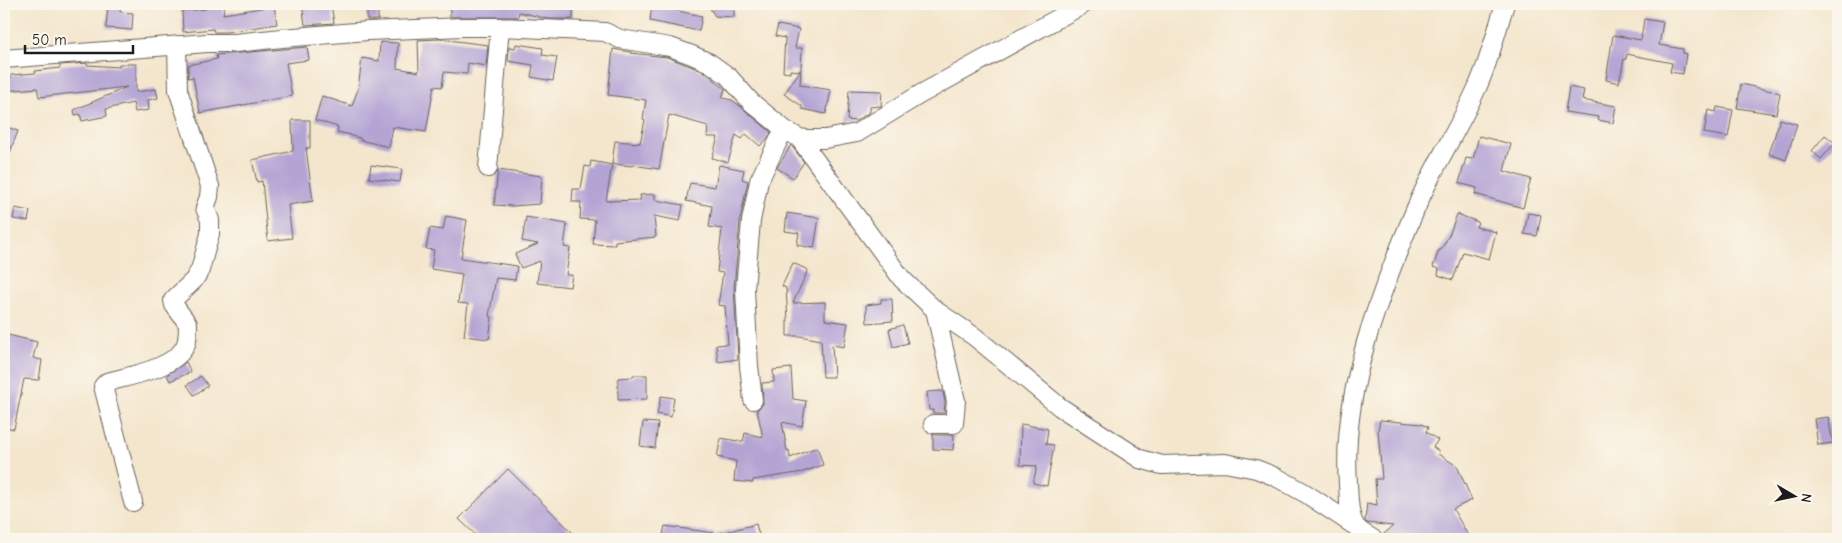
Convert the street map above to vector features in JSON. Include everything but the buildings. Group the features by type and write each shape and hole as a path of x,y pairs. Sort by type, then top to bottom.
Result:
{"street":[{"path":"4,59 177,45 235,43 368,31 500,27 605,32 620,40 662,45 681,50 710,63 722,72 751,102 792,133 806,139 834,138 857,134 919,95 1084,4"},
{"path":"1355,526 1349,506 1347,450 1355,388 1364,350 1377,309 1416,207 1485,70 1505,4"},
{"path":"488,168 500,27"},
{"path":"133,502 104,386 107,382 153,370 180,353 186,344 188,324 174,305 173,300 194,280 200,270 210,234 210,220 205,208 210,186 178,90 177,45"},
{"path":"792,133 902,279 935,310 974,337 1060,407 1140,459 1162,465 1225,463 1256,469 1276,477 1305,493 1372,539"},
{"path":"753,400 749,366 746,289 751,222 759,181 792,133"},
{"path":"933,424 954,424 956,401 935,310"}]}
